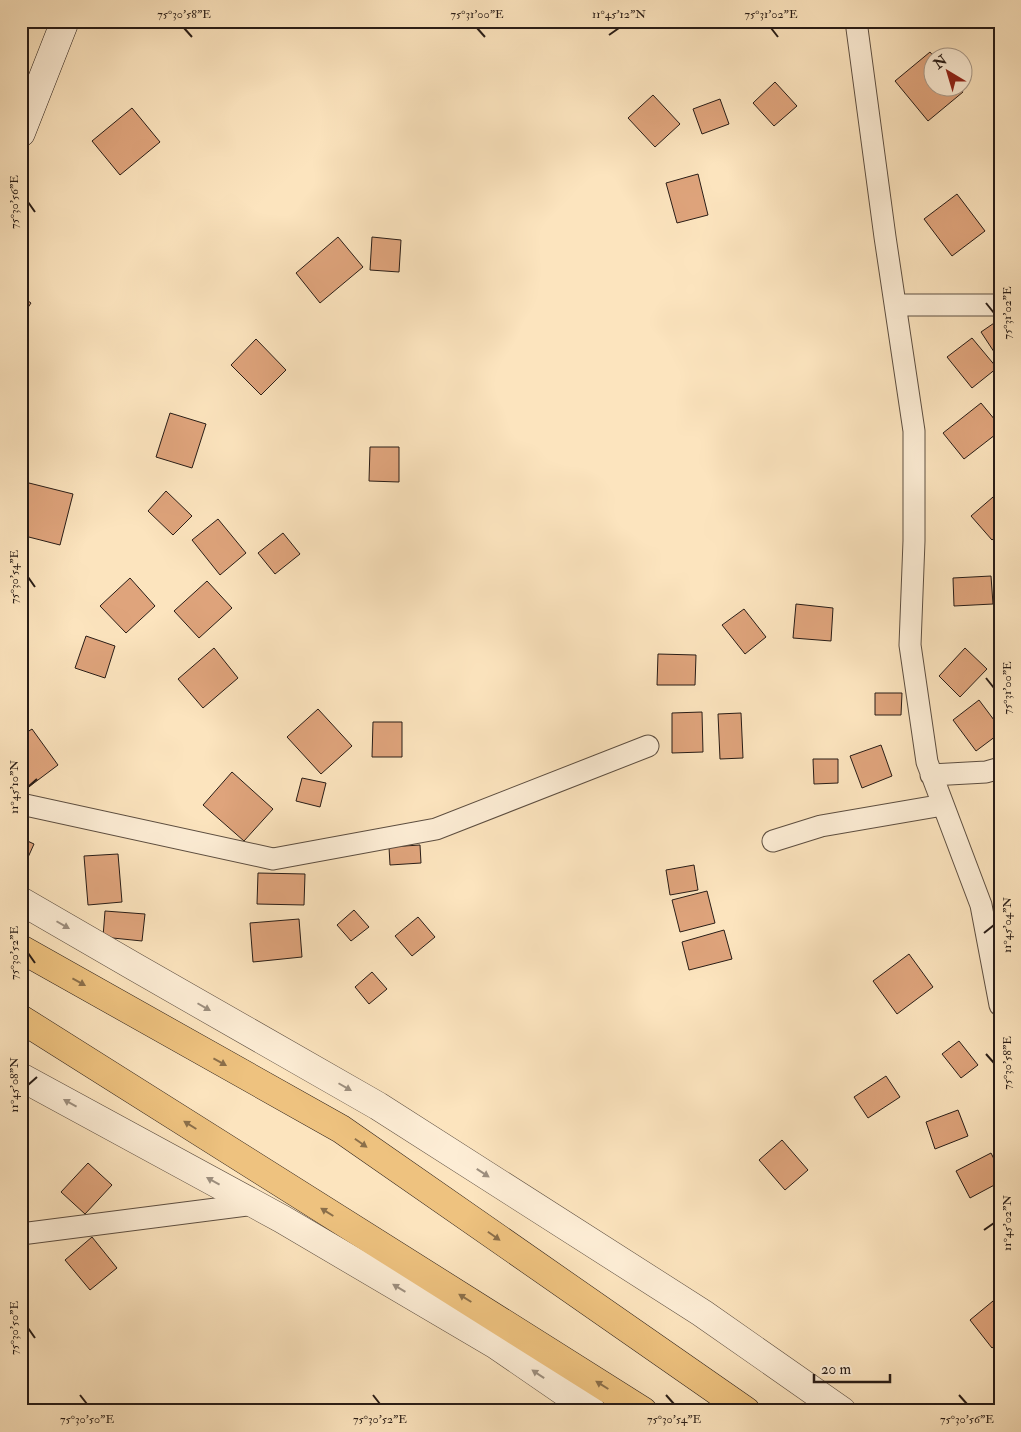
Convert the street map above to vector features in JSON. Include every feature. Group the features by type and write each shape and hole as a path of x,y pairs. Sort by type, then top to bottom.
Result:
{"highway":[{"path":"21,949 340,1130 746,1411"},
{"path":"21,1019 643,1411"}],"street":[{"path":"21,133 65,21"},
{"path":"856,21 885,237 914,431 914,541 910,645 926,762 981,905 1000,1005"},
{"path":"896,305 1000,305"},
{"path":"21,804 273,859 436,829 648,746"},
{"path":"931,775 986,772 1000,768"},
{"path":"773,841 821,826 943,805"},
{"path":"21,901 378,1106 702,1313 842,1411"},
{"path":"21,1077 255,1204 496,1345 592,1411"},
{"path":"21,1234 255,1204"}],"building":[{"path":"924,57 924,98 956,98 928,121 895,81"},
{"path":"775,82 797,106 774,126 753,103"},
{"path":"653,95 680,124 655,147 628,118"},
{"path":"720,99 729,124 702,134 693,109"},
{"path":"132,108 160,142 120,175 92,141"},
{"path":"698,174 708,215 677,223 666,183"},
{"path":"957,194 985,231 952,256 924,219"},
{"path":"338,237 363,267 320,303 296,273"},
{"path":"372,237 401,240 399,272 370,270"},
{"path":"21,296 31,303 21,318"},
{"path":"1000,319 1000,361 981,332"},
{"path":"972,338 997,368 972,388 947,357"},
{"path":"256,339 286,370 261,395 231,365"},
{"path":"981,403 1000,426 1000,431 964,459 943,433"},
{"path":"170,413 206,424 192,468 156,457"},
{"path":"370,447 399,447 399,482 369,481"},
{"path":"21,481 73,494 60,545 21,535"},
{"path":"166,491 192,516 173,535 148,511"},
{"path":"1000,491 1000,533 992,540 971,516"},
{"path":"218,519 246,553 220,575 192,540"},
{"path":"283,533 300,554 275,574 258,553"},
{"path":"991,576 993,604 954,606 953,578"},
{"path":"130,578 155,606 126,633 100,606"},
{"path":"207,581 232,608 199,638 174,611"},
{"path":"796,604 833,608 831,641 793,638"},
{"path":"744,609 766,637 745,654 722,625"},
{"path":"86,636 115,646 105,678 75,668"},
{"path":"214,648 238,678 203,708 178,679"},
{"path":"965,648 987,669 960,697 939,676"},
{"path":"658,654 696,655 695,685 657,685"},
{"path":"875,693 902,693 901,715 875,715"},
{"path":"979,700 1000,728 1000,733 976,751 953,720"},
{"path":"318,709 352,746 321,774 287,737"},
{"path":"702,712 703,752 672,753 672,713"},
{"path":"741,713 743,758 720,759 718,714"},
{"path":"373,722 402,722 402,757 372,757"},
{"path":"32,729 58,765 22,792 21,736"},
{"path":"881,745 892,776 862,788 850,756"},
{"path":"813,759 838,759 838,783 814,784"},
{"path":"232,772 273,809 244,841 203,805"},
{"path":"302,778 326,783 320,807 296,801"},
{"path":"21,838 34,844 21,873"},
{"path":"420,845 421,863 390,865 389,847"},
{"path":"118,854 122,902 88,905 84,856"},
{"path":"694,865 698,890 670,895 666,870"},
{"path":"258,873 305,874 304,905 257,904"},
{"path":"707,891 715,923 680,932 672,900"},
{"path":"354,910 369,927 351,941 337,925"},
{"path":"105,911 145,914 142,941 103,937"},
{"path":"418,917 435,937 412,956 395,936"},
{"path":"299,919 302,957 253,962 250,923"},
{"path":"724,930 732,959 689,970 682,942"},
{"path":"909,954 933,987 897,1014 873,981"},
{"path":"372,972 387,989 369,1004 355,987"},
{"path":"959,1041 978,1065 961,1078 942,1054"},
{"path":"886,1076 900,1097 868,1118 854,1097"},
{"path":"958,1110 968,1136 935,1149 926,1122"},
{"path":"782,1140 808,1170 785,1190 759,1160"},
{"path":"991,1153 1000,1171 1000,1182 970,1198 956,1171"},
{"path":"88,1163 112,1185 85,1214 61,1192"},
{"path":"92,1237 117,1268 90,1290 65,1260"},
{"path":"993,1301 1000,1308 1000,1342 992,1348 970,1320"}]}
